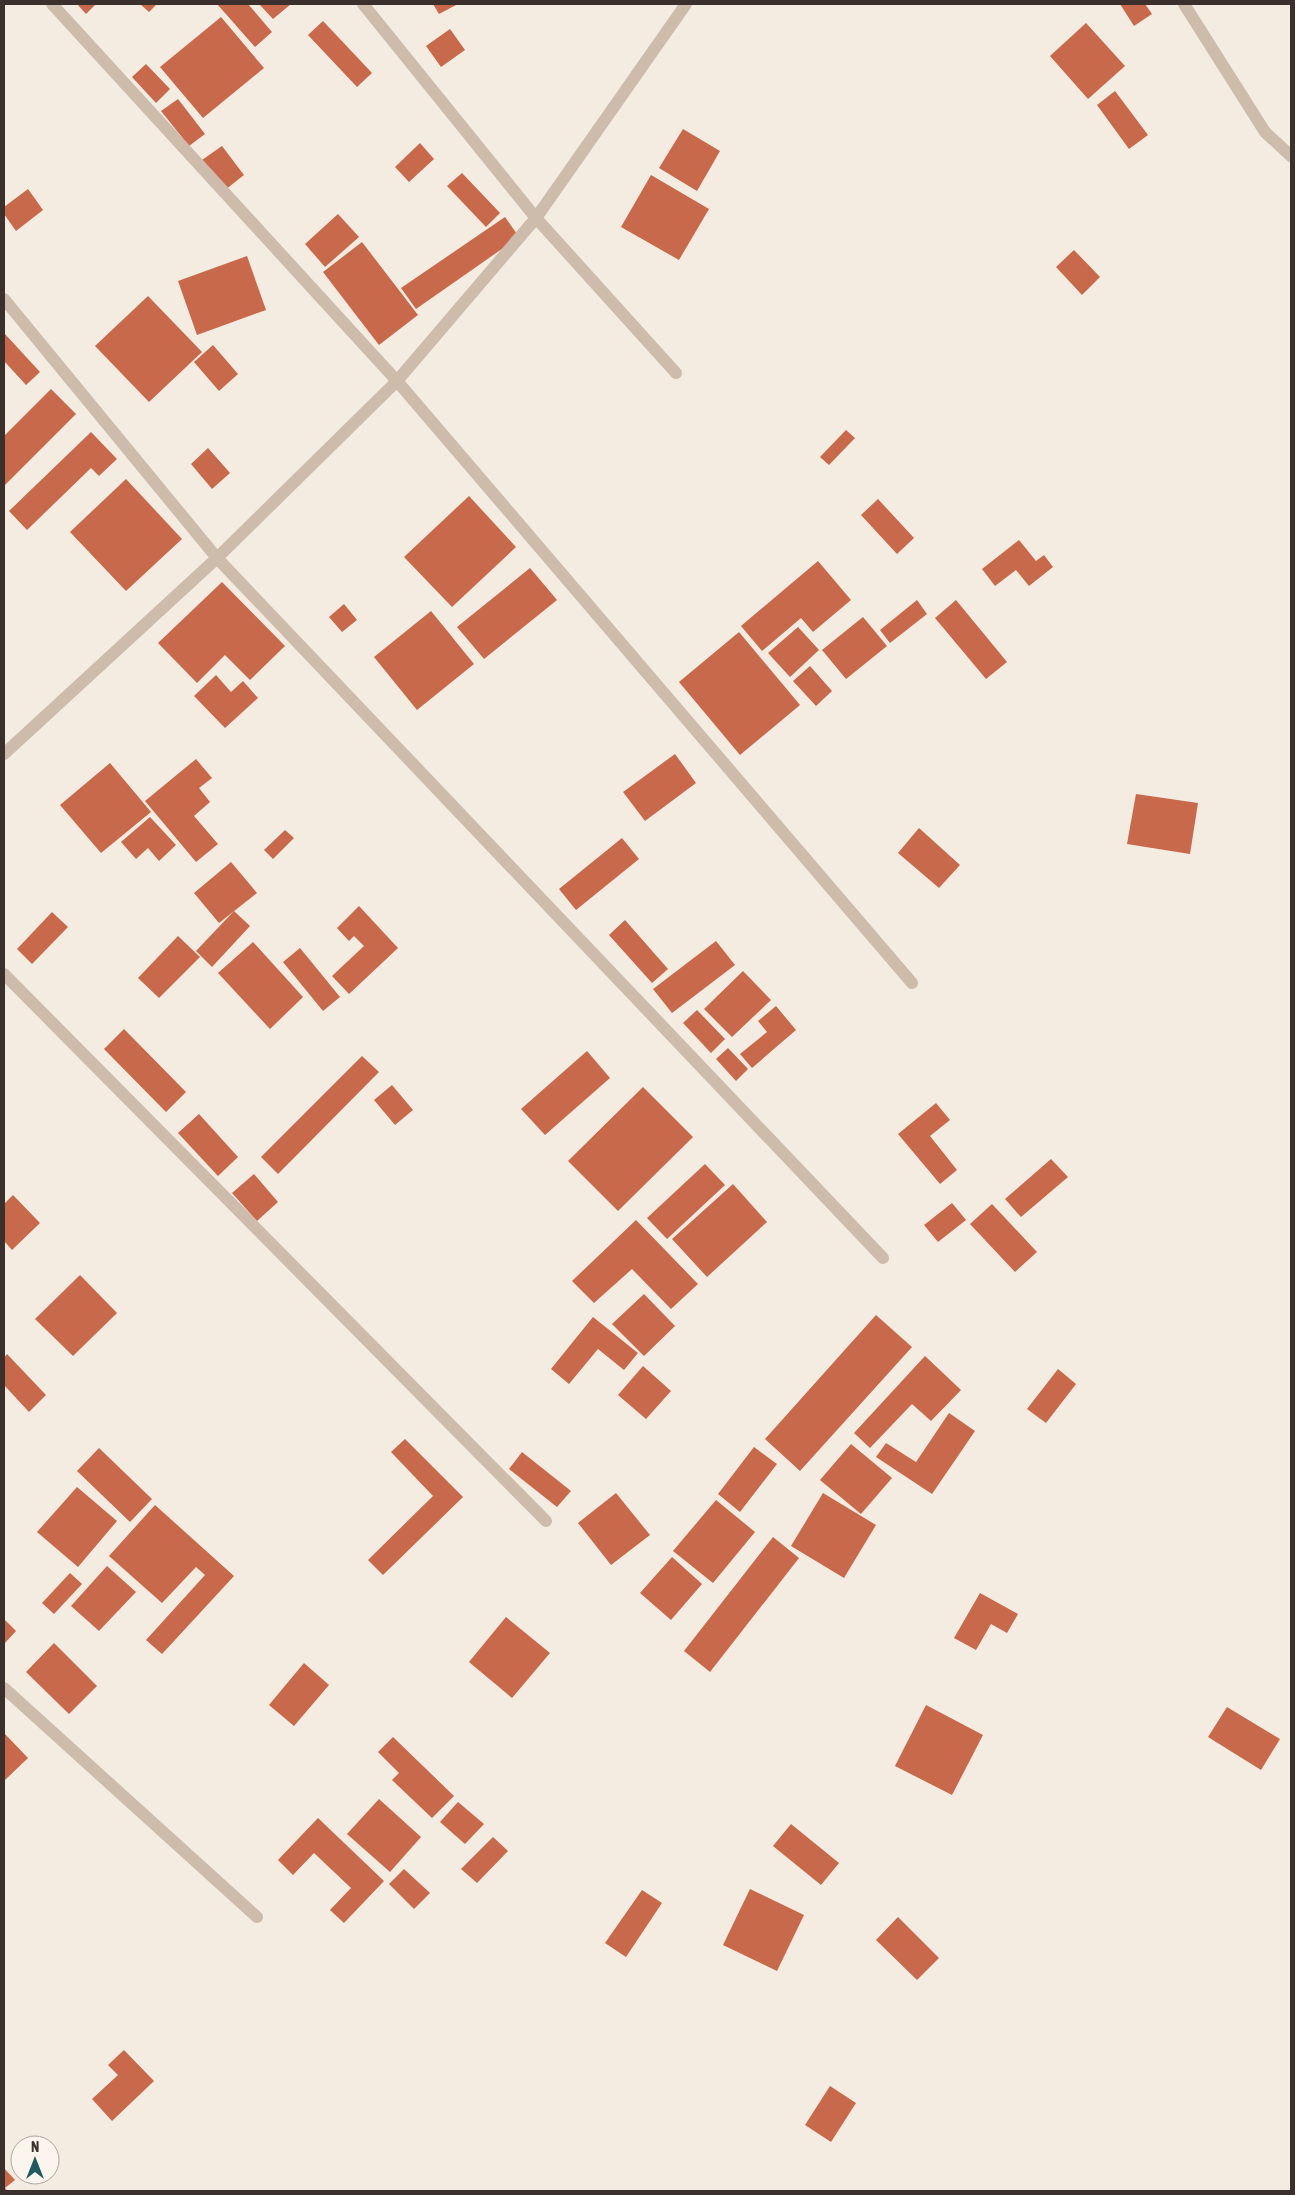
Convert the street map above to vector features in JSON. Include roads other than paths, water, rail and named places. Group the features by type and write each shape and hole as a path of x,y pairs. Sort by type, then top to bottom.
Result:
{"street":[{"path":"52,4 397,382 912,983"},
{"path":"363,4 536,218 676,373"},
{"path":"4,754 216,558 397,382 536,218 686,4"},
{"path":"1184,4 1265,132 1291,156"},
{"path":"4,299 216,558 883,1258"},
{"path":"4,974 546,1521"},
{"path":"4,1688 256,1917"}]}
